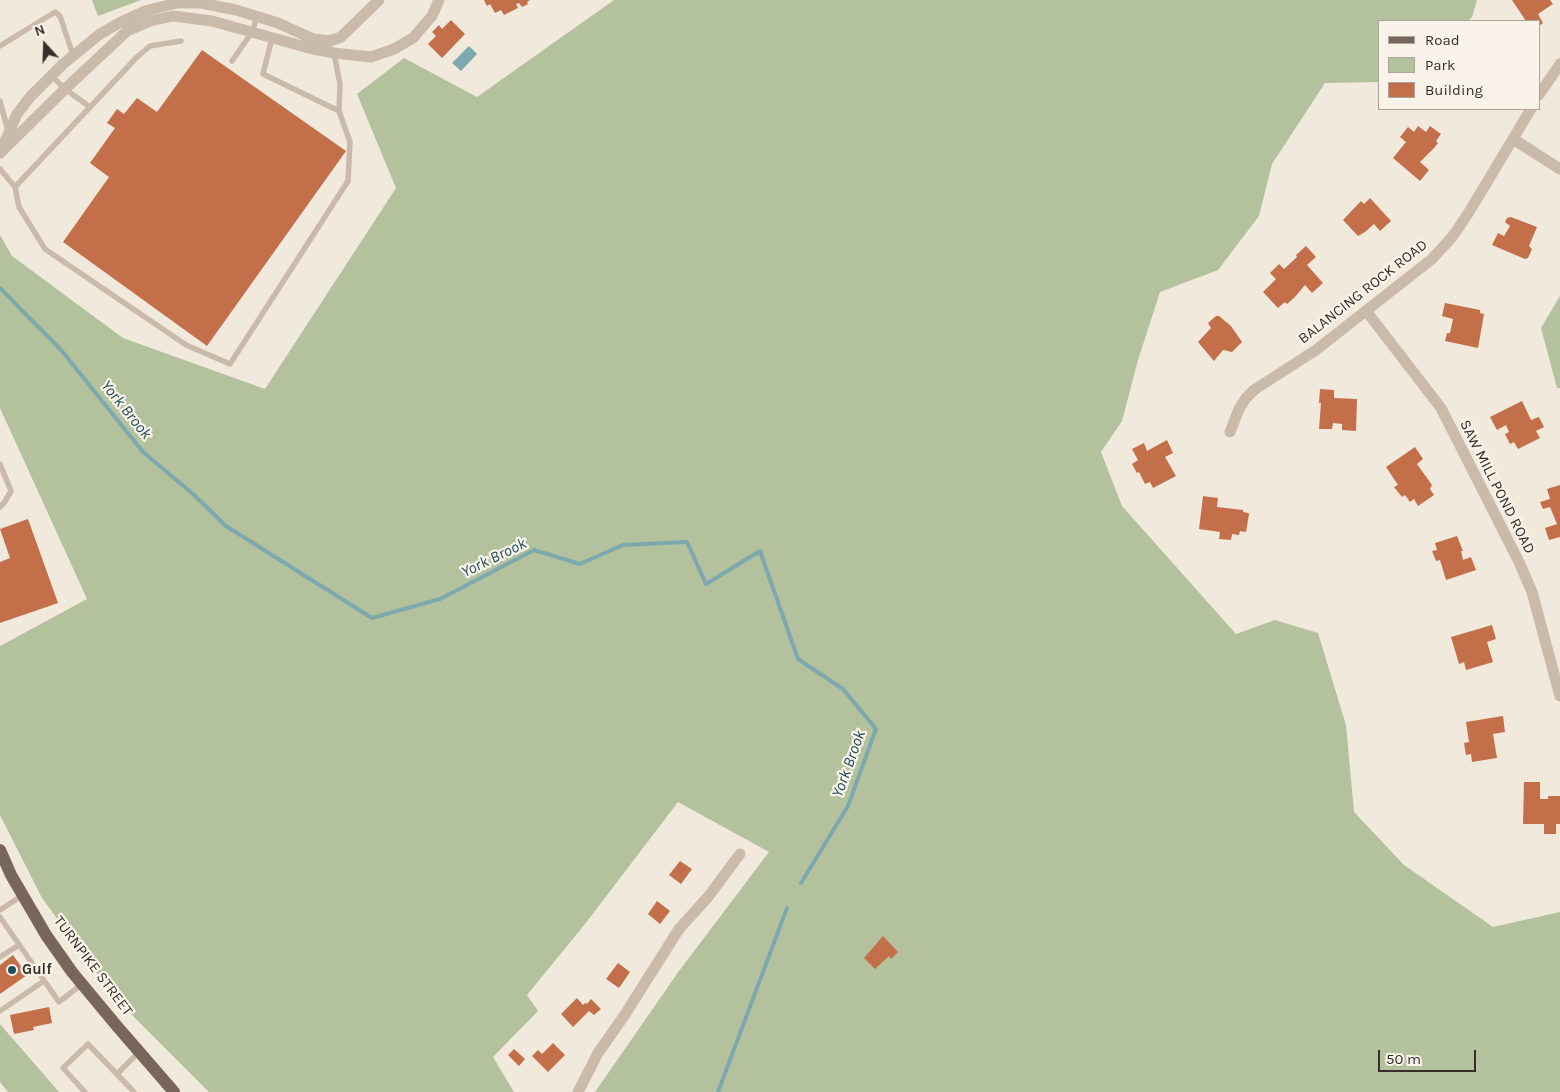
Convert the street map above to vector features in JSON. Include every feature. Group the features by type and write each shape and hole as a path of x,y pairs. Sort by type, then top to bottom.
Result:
{"main road":[{"name":"TURNPIKE STREET","path":"0,850 11,875 46,935 82,984 174,1092"}],"street":[{"path":"0,152 17,114 51,75 100,34 145,11 177,3 200,3 236,10 278,23 313,39 330,41 341,37 379,0"},
{"path":"0,152 127,31 150,21 173,16 212,21 334,54 371,57 394,49 413,38 432,16 439,0"},
{"path":"1540,94 1560,64"},
{"name":"BALANCING ROCK ROAD","path":"1230,432 1239,409 1254,390 1316,350 1367,312 1432,259 1453,236 1530,110"},
{"path":"1513,140 1560,169"},
{"name":"SAW MILL POND ROAD","path":"1367,312 1440,408 1518,562 1532,592 1560,696"},
{"path":"578,1092 598,1053 624,1016 679,929 708,897 740,854"}],"lane":[{"path":"0,46 55,12 60,16 73,55"},
{"path":"232,61 252,32 257,17"},
{"path":"272,38 263,74 339,111"},
{"path":"15,187 137,57 150,46 181,41"},
{"path":"0,169 15,187 19,207 45,249 186,345 230,364 348,181 350,142 339,111 340,84 330,41"},
{"path":"51,75 65,89 90,107"},
{"path":"0,101 9,134"},
{"path":"0,464 11,491 0,507"},
{"path":"0,910 23,895"},
{"path":"0,917 59,1002 82,984"},
{"path":"0,958 19,945"},
{"path":"0,1011 44,981"},
{"path":"85,1092 63,1068 88,1044 134,1092"},
{"path":"117,1074 139,1052"}],"green space":[{"path":"92,0 141,0 98,16"},
{"path":"614,0 1477,0 1472,17 1469,20 1378,20 1378,82 1325,83 1272,164 1259,216 1218,270 1160,292 1138,360 1122,421 1101,452 1122,506 1236,634 1275,620 1318,633 1346,725 1354,812 1404,865 1493,927 1560,912 1560,1092 595,1092 679,971 769,852 678,802 585,924 527,995 538,1011 493,1057 514,1092 209,1092 115,998 42,898 0,815 0,646 87,599 0,408 0,235 12,256 123,338 265,389 396,188 357,94 404,58 477,97"},
{"path":"1560,296 1560,388 1557,388 1541,328"},
{"path":"0,1024 59,1092 8,1092 0,1082"}],"water":[{"path":"469,46 477,54 461,71 452,63"}],"building":[{"path":"484,0 530,0 527,2 528,4 522,7 519,3 516,4 518,8 504,15 501,10 495,13 490,4 487,6"},
{"path":"1512,0 1550,0 1553,4 1538,14 1543,23 1540,25 1540,20 1525,20"},
{"path":"451,20 465,34 442,58 428,44 436,36 432,32 439,25 442,29"},
{"path":"202,50 346,151 207,346 63,242 109,177 90,163 115,128 107,123 117,109 124,114 137,98 157,112"},
{"path":"1418,126 1426,132 1430,126 1441,134 1436,141 1438,143 1420,162 1429,170 1420,181 1393,158 1406,142 1400,137 1408,127 1414,132"},
{"path":"1370,198 1391,221 1380,231 1374,224 1358,236 1343,220 1361,201 1364,204"},
{"path":"1511,217 1537,227 1529,246 1532,249 1528,258 1525,259 1492,245 1498,233 1504,236 1510,226 1505,222 1507,218"},
{"path":"1306,246 1316,257 1307,265 1323,283 1312,293 1305,285 1287,304 1285,302 1278,308 1263,292 1276,279 1270,273 1279,264 1284,269"},
{"path":"1445,303 1480,310 1480,313 1484,314 1478,348 1445,341 1447,333 1450,333 1453,319 1442,316"},
{"path":"1216,316 1219,316 1231,326 1242,342 1232,352 1223,350 1214,361 1198,342 1211,328 1208,323"},
{"path":"1320,389 1334,390 1334,398 1357,399 1356,431 1342,430 1342,424 1333,423 1332,429 1319,429"},
{"path":"1522,401 1531,420 1539,417 1544,427 1536,431 1540,438 1518,449 1514,442 1510,444 1505,434 1509,432 1506,425 1497,430 1490,417"},
{"path":"1167,440 1173,453 1165,457 1176,476 1153,488 1150,482 1145,484 1139,472 1137,473 1132,464 1138,460 1132,449 1144,443 1147,451"},
{"path":"1415,447 1423,459 1417,464 1432,485 1430,489 1434,495 1418,506 1414,499 1410,502 1405,495 1402,497 1394,487 1398,485 1386,467"},
{"path":"1560,485 1560,537 1549,540 1545,528 1557,524 1550,507 1543,509 1540,502 1550,499 1547,489"},
{"path":"1203,496 1218,498 1217,507 1243,510 1243,512 1248,513 1246,532 1240,531 1239,535 1232,534 1231,540 1219,539 1220,532 1199,529"},
{"path":"28,519 58,603 0,623 0,562 10,558 0,529"},
{"path":"1457,536 1463,551 1461,551 1463,560 1471,557 1476,570 1446,580 1440,560 1436,561 1432,551 1437,550 1435,543"},
{"path":"1492,625 1496,639 1487,642 1493,662 1466,670 1464,662 1459,664 1451,637"},
{"path":"1503,716 1505,732 1493,734 1497,758 1472,762 1471,754 1466,755 1464,743 1469,742 1466,722"},
{"path":"1524,782 1540,782 1540,799 1548,799 1548,796 1560,796 1560,824 1556,824 1556,834 1544,834 1544,824 1523,824"},
{"path":"680,861 692,869 681,884 669,875"},
{"path":"657,901 670,911 660,924 648,914"},
{"path":"883,936 898,952 891,959 889,956 875,969 864,958"},
{"name":"Gulf","path":"13,955 27,975 0,994 0,965"},
{"path":"618,963 630,972 619,988 606,979"},
{"path":"577,998 583,1005 587,1004 591,999 601,1009 594,1015 589,1011 573,1027 561,1014"},
{"path":"49,1007 52,1023 33,1027 34,1030 14,1034 10,1015"},
{"path":"553,1043 565,1055 548,1072 532,1056 538,1050 542,1054"},
{"path":"514,1049 525,1059 519,1066 508,1055"}],"waterway":[{"name":"York Brook","path":"0,288 62,351 143,452 193,494 226,526 372,618 440,599 534,550 580,564 623,545 687,542 706,584 760,551 798,659 843,689 876,729 848,806 801,883"},
{"name":"York Brook","path":"718,1092 787,908"}],"place":[{"name":"Gulf","path":"12,970"}]}
